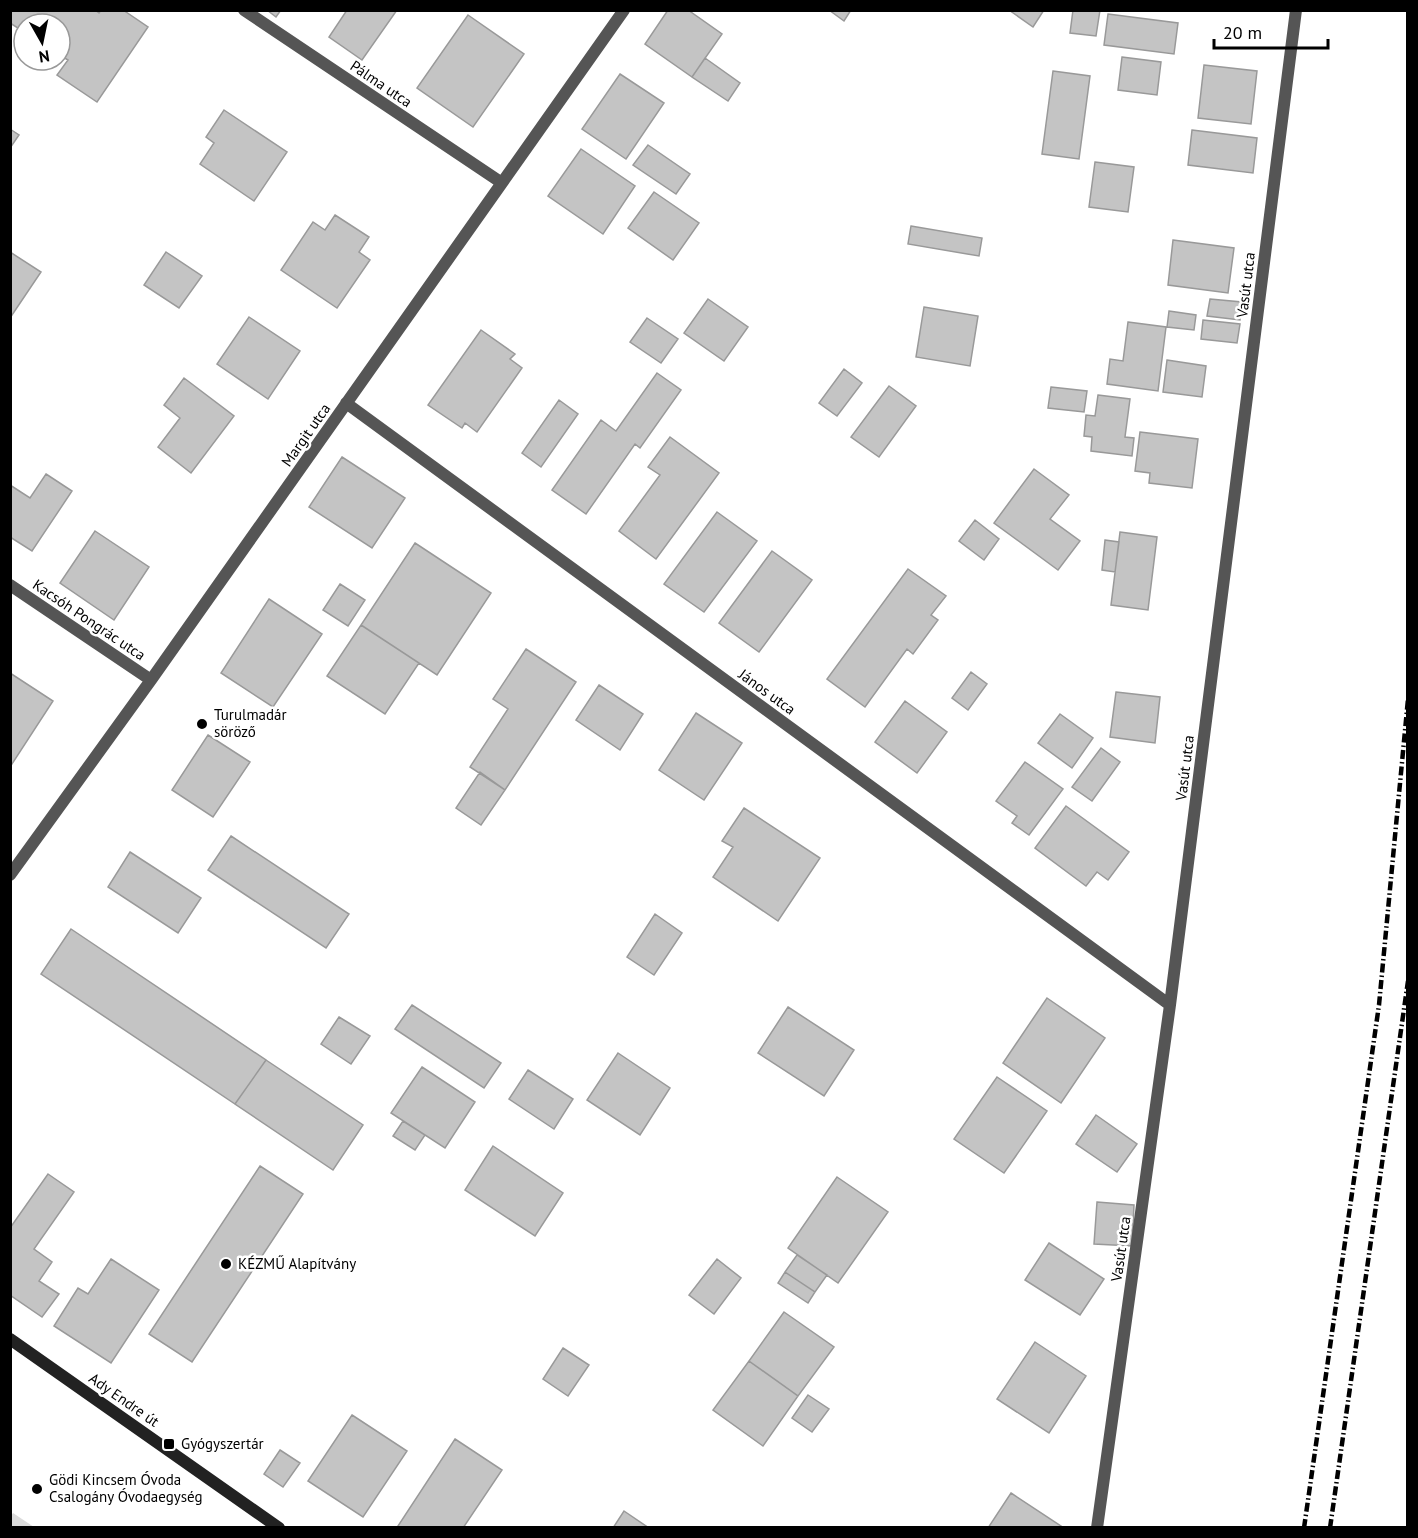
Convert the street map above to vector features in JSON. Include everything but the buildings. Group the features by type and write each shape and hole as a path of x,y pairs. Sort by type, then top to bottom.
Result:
{"street":[{"name":"Pálma utca","path":"244,10 502,183"},
{"name":"Margit utca","path":"10,875 151,680 624,10"},
{"name":"Vasút utca","path":"1097,1527 1170,1005 1296,10"},
{"name":"János utca","path":"346,403 1170,1005"},
{"name":"Kacsóh Pongrác utca","path":"10,585 151,680"},
{"name":"Ady Endre út","path":"10,1339 279,1527"}],"shaded area":[{"path":"13,1513 34,1527 11,1527"}],"railway":[{"path":"1304,1528 1379,1005 1408,699"},
{"path":"1330,1528 1408,981"}],"place":[{"name":"Turulmadár söröző","path":"202,724"},
{"name":"KÉZMŰ Alapítvány","path":"226,1264"},
{"name":"Gyógyszertár","path":"169,1444"},
{"name":"Gödi Kincsem Óvoda Csalogány Óvodaegység","path":"37,1489"}]}
